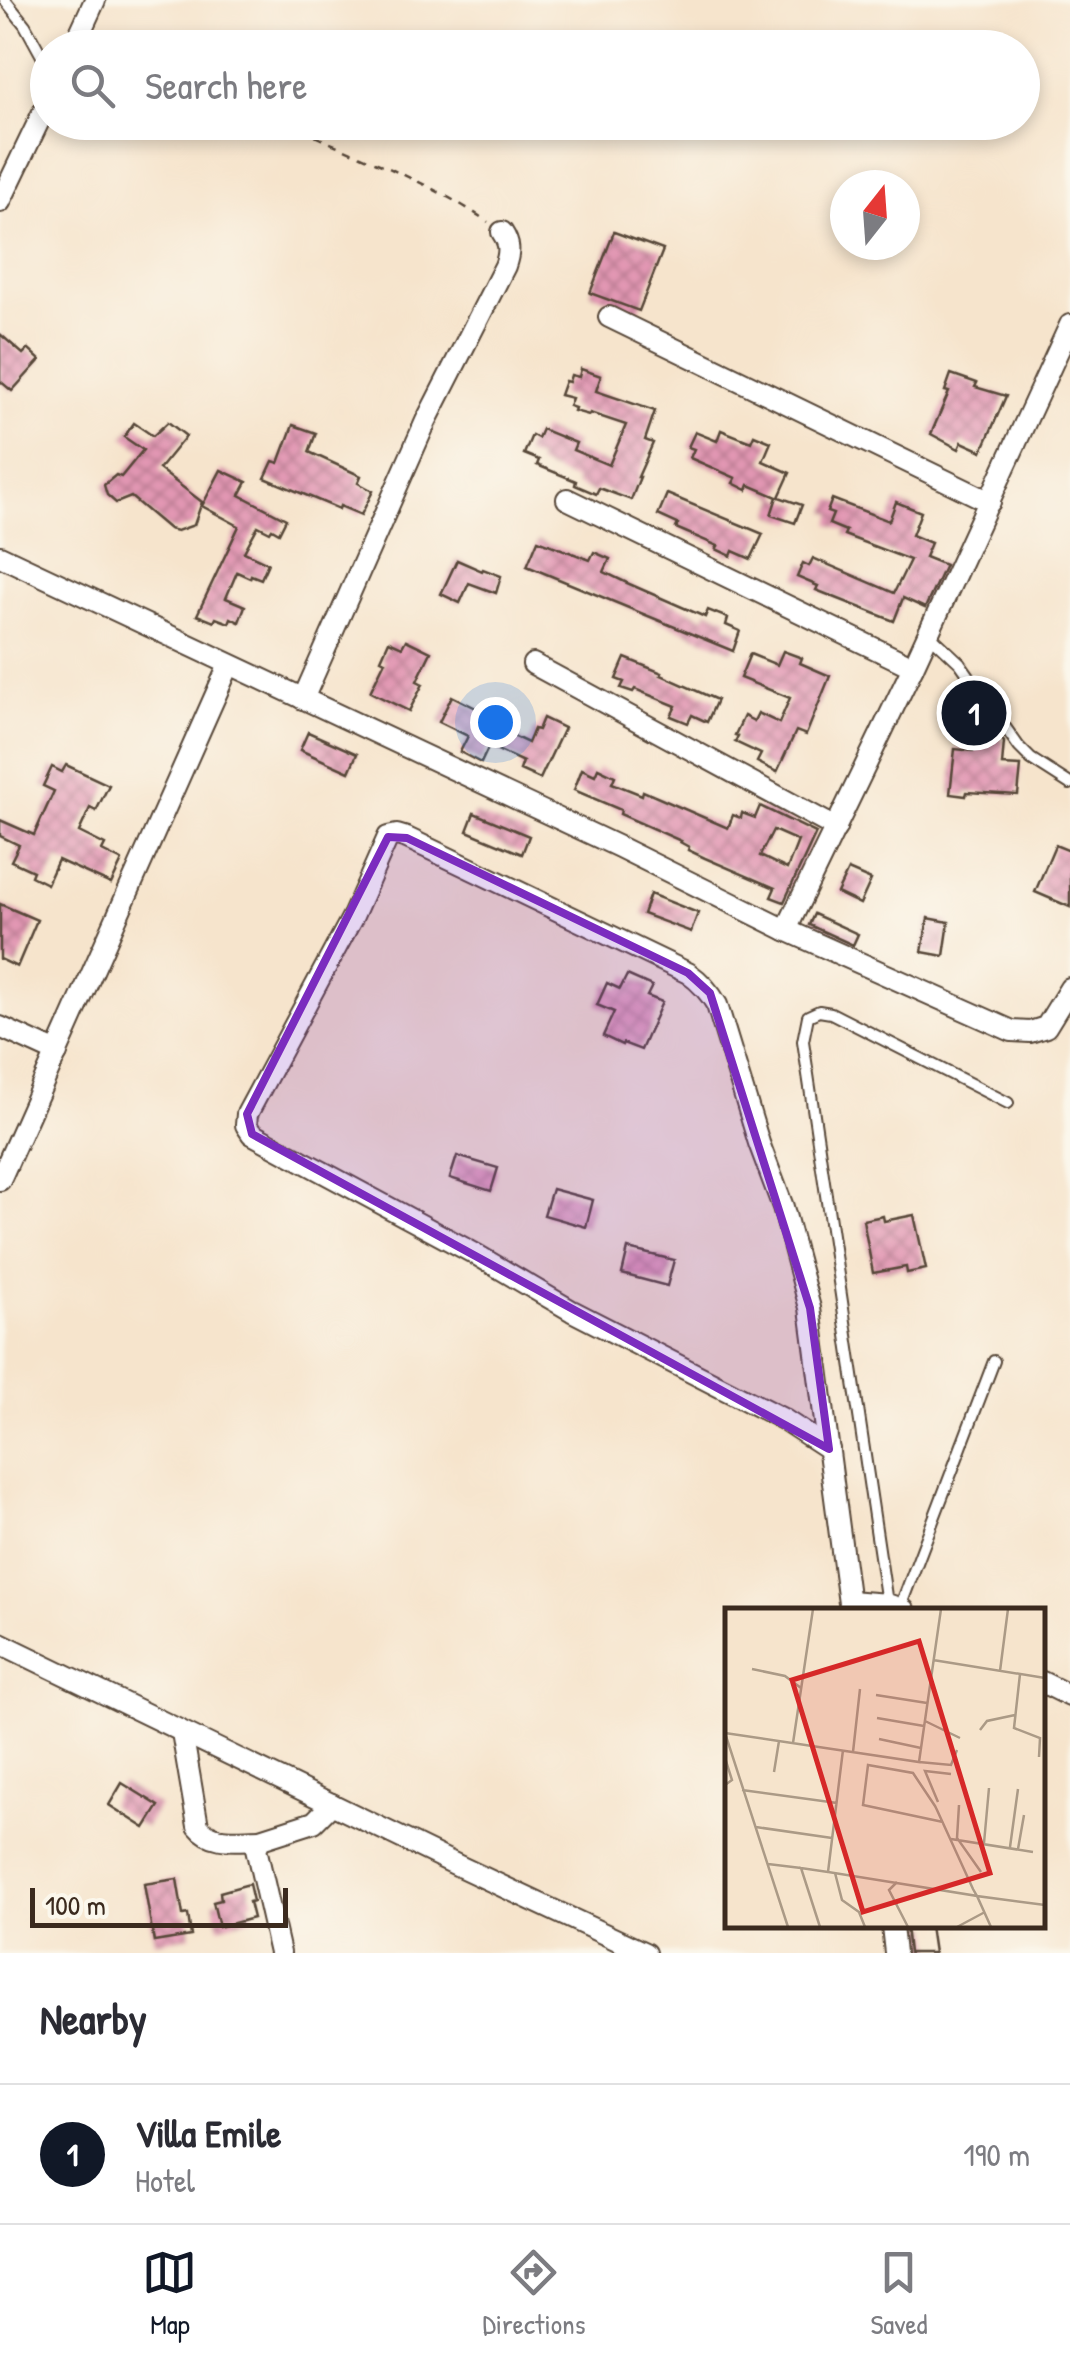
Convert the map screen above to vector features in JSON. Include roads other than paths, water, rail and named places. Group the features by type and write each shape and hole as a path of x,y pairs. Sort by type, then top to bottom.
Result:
{"street":[{"path":"81,30 95,0"},
{"path":"0,202 30,140"},
{"path":"303,699 426,421 505,266 510,253 502,232"},
{"path":"609,317 990,502"},
{"path":"786,930 914,667 1070,326"},
{"path":"567,499 914,667"},
{"path":"0,556 619,846 786,930 1012,1031 1030,1032 1046,1027 1070,988"},
{"path":"533,664 836,828"},
{"path":"0,1180 230,665"},
{"path":"829,1449 783,1418 572,1311 477,1255 252,1134 246,1114 353,916 388,837 407,838 653,956 688,973 710,992 783,1207 810,1308 829,1449 849,1606 897,1608"},
{"path":"0,1027 57,1053"},
{"path":"0,1643 645,1953"},
{"path":"1045,1684 1070,1696"},
{"path":"182,1732 198,1826 206,1836 223,1840 261,1838 314,1822 332,1804"},
{"path":"261,1838 256,1848 280,1953"},
{"path":"892,1928 895,1953"}],"lane":[{"path":"5,0 30,33"},
{"path":"929,634 960,663 1019,748 1070,784"},
{"path":"897,1608 803,1042 808,1016 818,1010 831,1013 1008,1103"},
{"path":"897,1608 994,1361"}],"place":[{"name":"Villa Emile","path":"974,713"}]}
